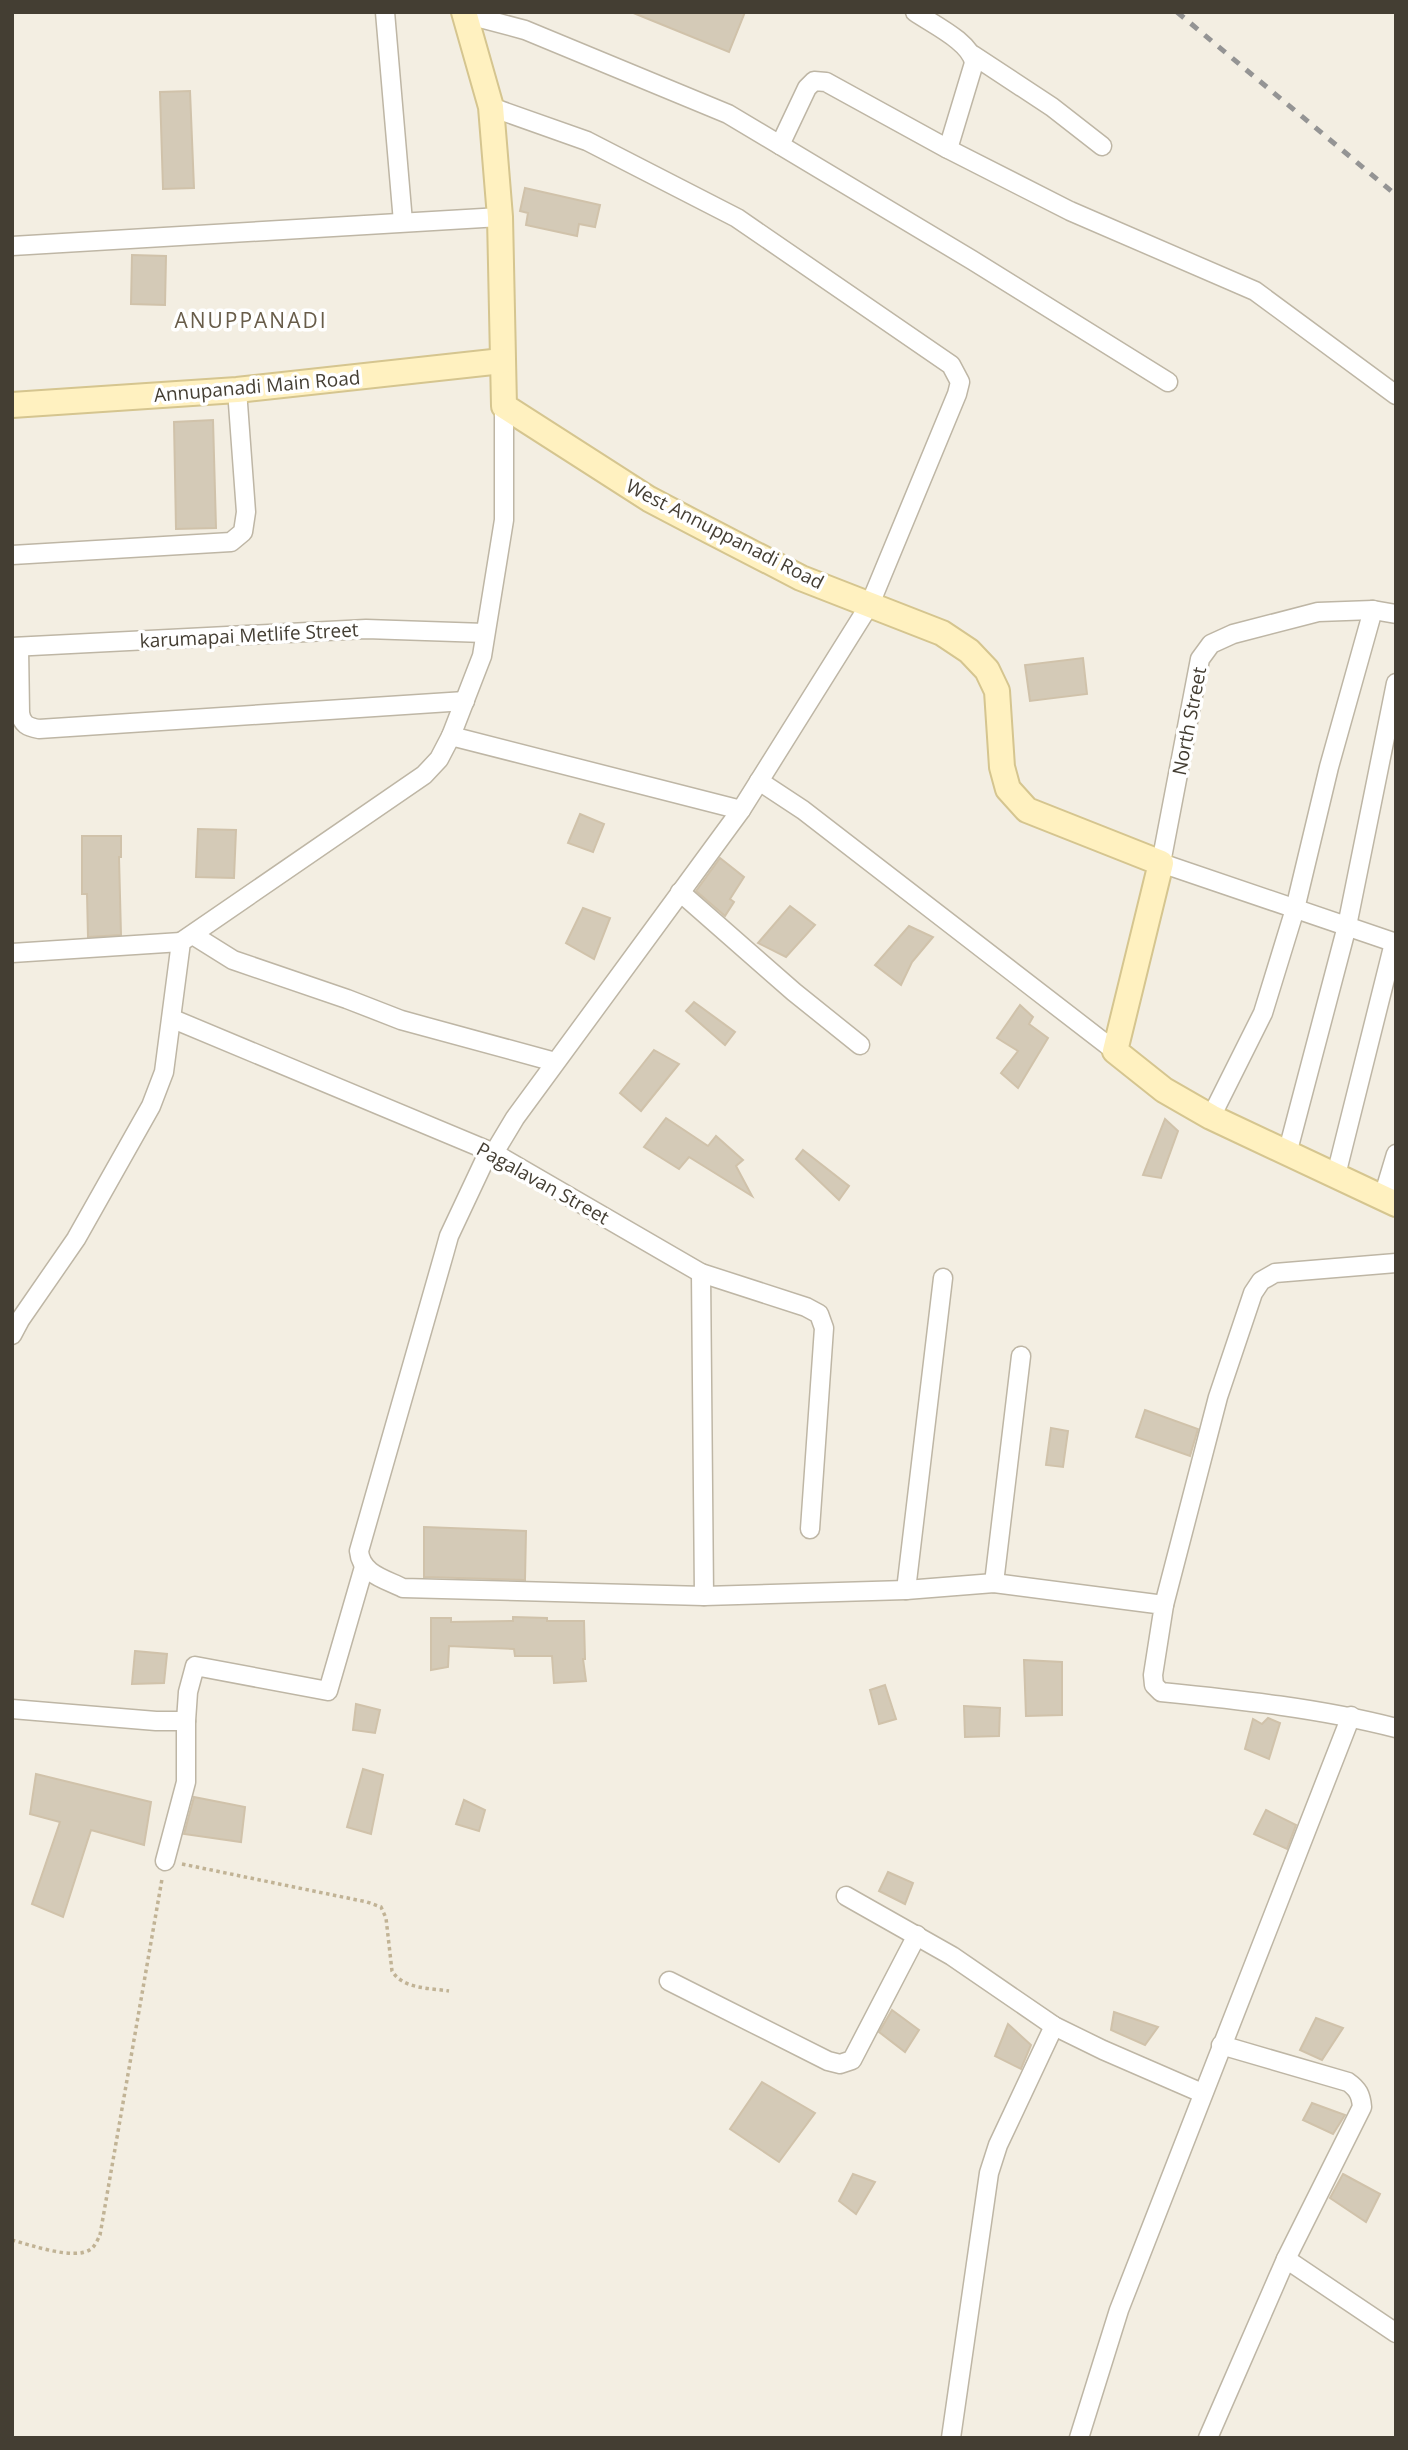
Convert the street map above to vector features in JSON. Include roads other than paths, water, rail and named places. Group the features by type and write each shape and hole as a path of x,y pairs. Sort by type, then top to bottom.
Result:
{"street":[{"path":"385,12 403,222"},
{"path":"915,12 967,46 973,55 1052,107 1102,146"},
{"path":"12,1335 76,1239 152,1106 164,1072 187,939 424,775 439,759 451,736 482,656 504,520 500,217 491,107 464,13"},
{"path":"464,13 525,30 727,114 1168,382"},
{"path":"948,149 974,63 973,55"},
{"path":"780,145 807,88 814,81 826,82 948,149 1070,211 1255,291 1396,395"},
{"path":"491,107 587,141 737,218 951,365 960,382 870,604 741,810 492,1152 449,1236 359,1551 360,1561 368,1571 403,1588 704,1597 906,1590 994,1583 1164,1605"},
{"path":"12,246 500,217"},
{"name":"Annupanadi Main Road","path":"12,405 237,390 502,361"},
{"path":"12,555 231,542 243,532 246,512 237,390"},
{"name":"West Annuppanadi Road","path":"504,405 649,499 801,578 942,633 970,651 987,670 998,691 1002,767 1008,789 1027,810 1161,863"},
{"path":"1211,1117 1263,1013 1295,909 1329,767 1373,610"},
{"name":"North Street","path":"1161,863 1200,659 1211,644 1233,634 1318,612 1373,610 1396,614"},
{"name":"karumapai Metlife Street","path":"16,647 366,629 485,633"},
{"path":"16,647 22,721 29,727 38,729 465,701"},
{"path":"1287,1154 1347,926 1396,683"},
{"path":"451,736 741,810"},
{"path":"759,781 803,810 1164,1090 1211,1117 1389,1200 1396,1154"},
{"path":"1115,1051 1161,863 1395,943 1336,1175"},
{"path":"680,892 794,992 860,1045"},
{"path":"12,953 187,939 233,960 401,1020 555,1062"},
{"name":"Pagalavan Street","path":"173,1019 492,1152 701,1272 806,1307 819,1314 824,1328 810,1529"},
{"path":"1396,1263 1275,1273 1261,1281 1253,1293 1218,1397 1164,1605 1153,1675 1154,1685 1161,1692 1251,1701 1351,1716 1396,1728"},
{"path":"701,1272 704,1597"},
{"path":"906,1590 943,1278"},
{"path":"994,1583 1021,1356"},
{"path":"165,1861 186,1782 188,1692 195,1666 328,1691 364,1567"},
{"path":"12,1709 186,1721"},
{"path":"1079,2438 1119,2309 1351,1716"},
{"path":"846,1896 917,1934 1054,2026 1202,2093"},
{"path":"669,1980 840,2064 852,2060 917,1934"},
{"path":"951,2438 989,2173 998,2145 1054,2026"},
{"path":"1208,2438 1286,2259 1362,2106 1357,2088 1348,2082 1221,2045"},
{"path":"1286,2259 1396,2333"}],"railway":[{"path":"1177,12 1396,195"}],"district":[{"name":"ANUPPANADI","path":"251,320"}]}
